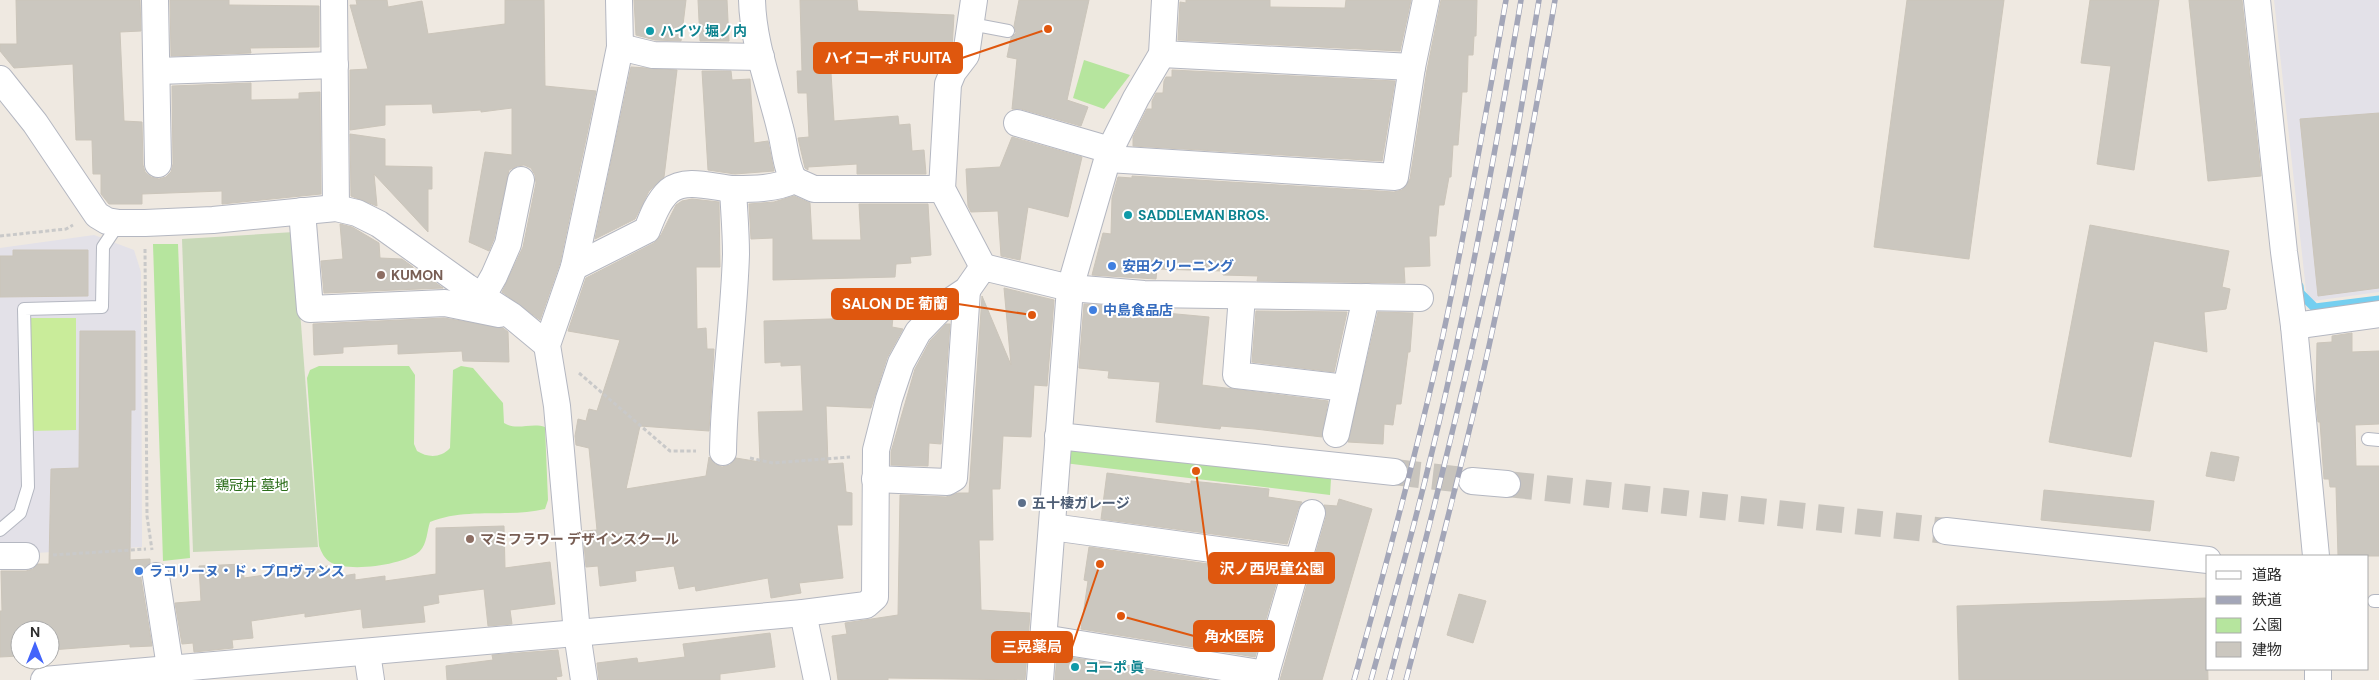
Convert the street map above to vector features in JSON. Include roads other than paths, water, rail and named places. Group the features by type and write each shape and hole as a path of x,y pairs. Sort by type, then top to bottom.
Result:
{"street":[{"path":"155,0 158,164"},
{"path":"334,0 336,208"},
{"path":"584,680 577,633 557,406 546,345 574,267 620,47 619,0"},
{"path":"752,0 761,57 781,129 790,173 794,180 814,189 942,189"},
{"path":"1040,680 1070,288 1109,155 1136,98 1162,54 1165,0"},
{"path":"1017,122 1109,155 1395,177 1412,67 1426,0"},
{"path":"2257,0 2284,252 2294,326 2316,555"},
{"path":"972,12 966,55 953,72 948,84 942,189 983,267 1070,288 1144,294 1420,298"},
{"path":"620,47 653,55 761,57"},
{"path":"1162,54 1412,67"},
{"path":"157,71 335,65"},
{"path":"0,78 108,219 145,223 213,220 336,208 357,213 379,224 512,316 546,345"},
{"path":"482,297 494,276 508,244 521,180"},
{"path":"574,267 647,230 654,210 670,190 691,184 733,188 782,186 794,180"},
{"path":"723,452 724,413 736,251 733,188"},
{"path":"302,211 310,309 445,303 512,316"},
{"path":"44,680 171,675 367,653 803,613 866,605 875,597 876,450 901,363 918,332 943,306 967,290 983,267"},
{"path":"875,480 947,482 954,478 967,290"},
{"path":"1242,296 1236,375 1346,388"},
{"path":"1336,434 1366,297"},
{"path":"2294,326 2379,314"},
{"path":"880,373 881,429"},
{"path":"1058,436 1394,472"},
{"path":"1472,481 1508,484"},
{"path":"1043,638 1265,677 1312,513"},
{"path":"1052,527 1298,562"},
{"path":"1946,531 2206,560"},
{"path":"0,556 26,556"},
{"path":"156,576 171,675"},
{"path":"803,613 817,680"},
{"path":"367,653 371,680"}],"lane":[{"path":"972,12 1008,31"},
{"path":"0,530 20,513 28,487 24,309 102,307 103,247 108,219"}],"waterway":[{"path":"2299,286 2300,293 2315,308 2379,300"}],"tunnel":[{"path":"1394,472 1472,481"},
{"path":"1507,484 1946,531"}],"railway":[{"path":"1354,680 1401,508 1443,335 1506,0"},
{"path":"1371,680 1411,537 1447,388 1487,194 1521,0"},
{"path":"1389,680 1423,551 1485,291 1512,160 1539,0"},
{"path":"1406,680 1489,346 1524,173 1555,0"}],"place":[{"name":"ハイコーポ FUJITA","path":"1048,29"},
{"name":"ハイツ 堀ノ内","path":"650,31"},
{"name":"SADDLEMAN BROS.","path":"1128,215"},
{"name":"安田クリーニング","path":"1112,266"},
{"name":"KUMON","path":"381,275"},
{"name":"中島食品店","path":"1093,310"},
{"name":"SALON DE 葡蘭","path":"1032,315"},
{"name":"沢ノ西児童公園","path":"1196,471"},
{"name":"五十棲ガレージ","path":"1022,503"},
{"name":"マミフラワー デザインスクール","path":"470,539"},
{"name":"三晃薬局","path":"1100,564"},
{"name":"ラコリーヌ・ド・プロヴァンス","path":"139,571"},
{"name":"角水医院","path":"1121,616"},
{"name":"コーポ 眞","path":"1075,667"}],"park label":[{"name":"鶏冠井 墓地","path":"252,485"}]}
